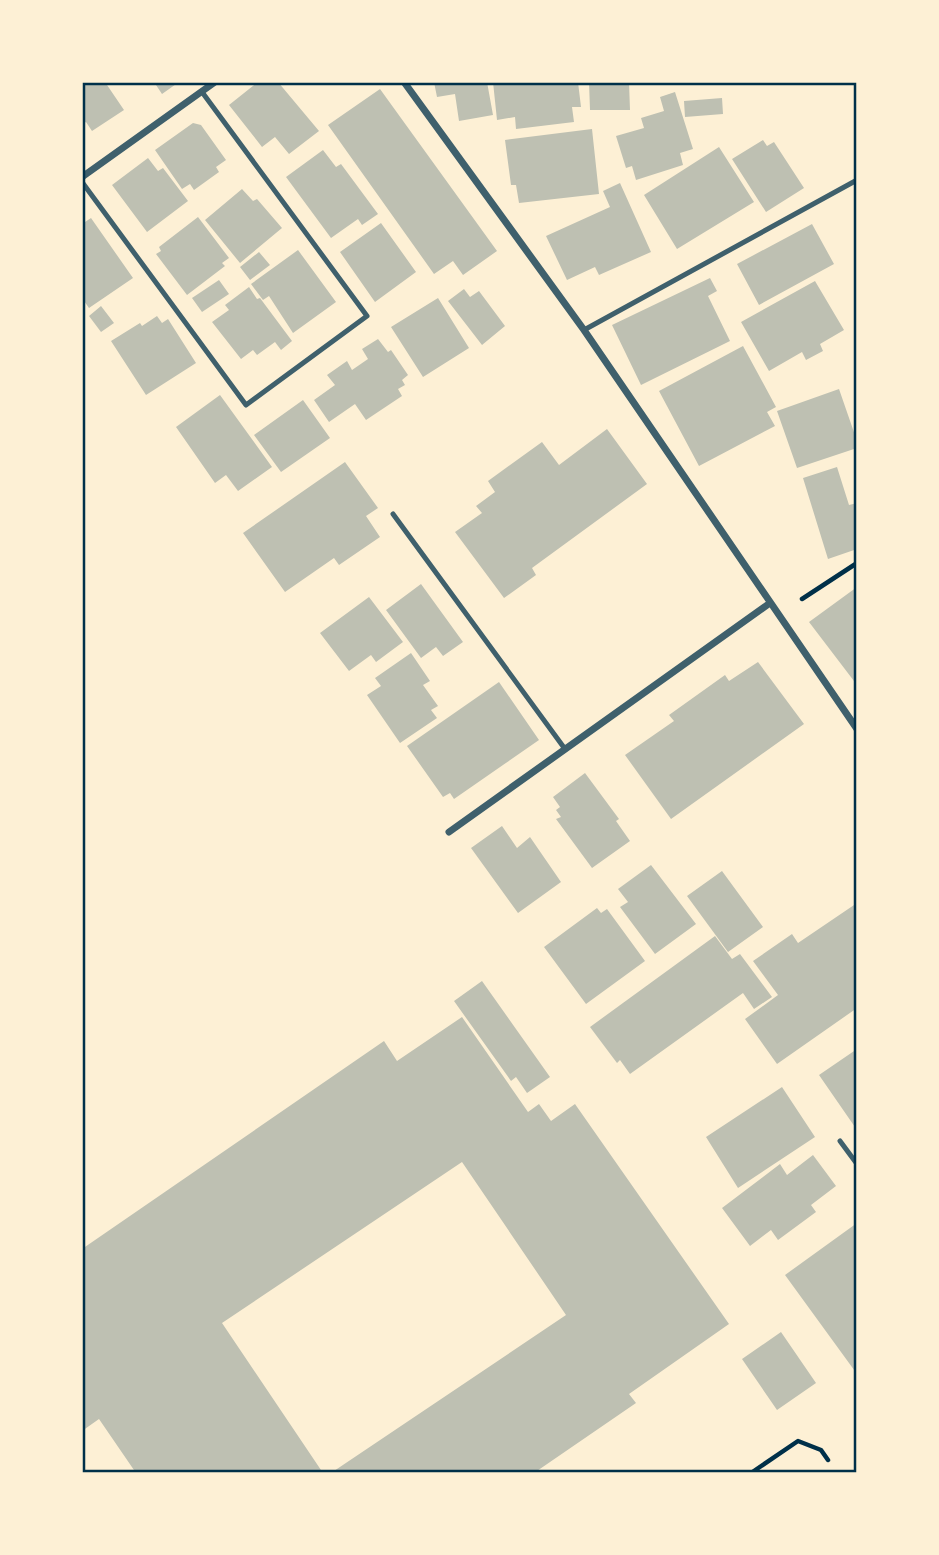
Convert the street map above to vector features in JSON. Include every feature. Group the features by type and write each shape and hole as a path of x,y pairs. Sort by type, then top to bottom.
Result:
{"street":[{"path":"82,179 215,82"},
{"path":"404,82 584,331 857,729"},
{"path":"449,832 769,603"}],"lane":[{"path":"82,179 246,405 367,316 202,92"},
{"path":"584,331 857,180"},
{"path":"393,514 565,749"},
{"path":"840,1141 857,1164"}],"path":[{"path":"778,614 857,563"},
{"path":"751,1473 798,1441 821,1450 828,1460"}],"building":[{"path":"82,82 105,82 124,110 92,131 86,122 82,124"},
{"path":"154,82 179,82 162,94"},
{"path":"258,82 278,82 319,131 289,154 275,137 262,147 229,105"},
{"path":"434,82 487,82 493,115 459,121 455,94 437,97"},
{"path":"493,82 578,82 581,107 572,107 574,122 516,129 515,117 497,120"},
{"path":"589,82 629,82 630,110 590,110"},
{"path":"380,89 497,251 463,275 453,261 434,274 328,125"},
{"path":"675,92 693,149 680,153 683,165 636,180 632,166 626,168 616,136 644,128 641,118 664,111 660,97"},
{"path":"722,98 723,114 685,117 684,101"},
{"path":"193,123 201,125 226,160 216,167 219,172 194,190 190,184 182,189 155,150"},
{"path":"592,129 599,194 519,203 516,185 511,185 505,140"},
{"path":"763,140 767,146 774,142 804,188 766,212 732,159"},
{"path":"719,147 754,202 677,249 644,195"},
{"path":"323,150 336,167 341,164 378,214 362,225 358,219 331,238 286,177"},
{"path":"148,158 158,171 163,168 188,201 147,232 112,185"},
{"path":"620,183 651,252 599,275 595,267 567,280 546,236 610,207 603,191"},
{"path":"242,189 253,201 257,199 282,228 240,263 205,220"},
{"path":"198,217 229,258 222,263 225,266 187,295 156,254 161,251 159,247"},
{"path":"91,218 133,278 89,308 82,298 82,224"},
{"path":"381,223 416,272 375,302 340,252"},
{"path":"812,224 834,264 759,305 737,264"},
{"path":"298,250 336,302 293,333 269,296 263,300 251,284"},
{"path":"259,252 270,265 250,280 240,267"},
{"path":"710,278 717,291 708,296 730,341 641,385 612,325"},
{"path":"219,280 229,294 202,312 192,298"},
{"path":"815,281 844,330 820,344 823,351 806,360 802,352 769,371 741,322"},
{"path":"249,287 292,341 281,350 275,342 257,355 253,350 241,359 212,322 229,310 225,305"},
{"path":"464,289 470,297 479,291 505,326 482,345 448,301"},
{"path":"438,298 469,348 423,377 391,327"},
{"path":"101,306 114,323 101,332 89,316"},
{"path":"157,316 162,323 168,319 196,363 146,395 111,341"},
{"path":"378,339 388,352 391,350 408,375 402,380 405,385 398,389 402,396 366,420 355,404 329,422 314,400 335,385 327,375 347,361 352,370 368,359 362,349"},
{"path":"743,346 776,407 767,412 775,426 699,466 659,391"},
{"path":"839,389 857,448 797,468 777,411"},
{"path":"220,395 272,467 238,491 226,475 215,483 176,427"},
{"path":"303,400 330,438 281,472 254,435"},
{"path":"607,429 647,484 532,568 536,575 504,598 455,532 482,513 476,506 495,492 488,481 542,442 559,465"},
{"path":"345,462 378,508 366,516 380,537 339,565 334,558 285,592 243,533"},
{"path":"837,467 849,505 857,503 857,549 828,559 803,478"},
{"path":"421,584 463,642 443,656 436,647 421,658 386,610"},
{"path":"857,587 857,685 809,622"},
{"path":"369,597 403,642 376,662 371,655 349,671 320,633"},
{"path":"411,653 430,681 423,685 438,706 431,710 437,718 400,743 367,695 381,686 375,678"},
{"path":"758,662 804,724 671,819 625,755 674,721 669,715 725,675 729,681"},
{"path":"499,682 539,740 454,799 450,793 443,797 407,746"},
{"path":"585,773 619,819 616,821 630,841 592,868 556,819 561,817 556,810 560,807 553,797"},
{"path":"502,826 517,848 530,837 561,882 518,913 471,848"},
{"path":"651,865 696,924 655,954 620,907 628,902 618,889"},
{"path":"722,871 763,927 728,952 687,896"},
{"path":"857,903 857,1008 777,1064 745,1019 778,995 753,961 792,934 798,943"},
{"path":"597,908 601,913 607,909 645,961 586,1004 544,947"},
{"path":"715,936 732,959 740,954 772,997 754,1009 743,993 630,1074 620,1060 617,1063 590,1027"},
{"path":"482,981 550,1077 527,1093 516,1077 511,1081 454,1001"},
{"path":"462,1017 528,1112 539,1104 551,1121 575,1104 729,1324 629,1394 636,1403 534,1473 331,1473 566,1315 462,1162 222,1323 323,1473 136,1473 99,1419 82,1431 82,1249 384,1041 397,1061"},
{"path":"857,1049 857,1130 819,1075"},
{"path":"782,1087 815,1137 738,1188 706,1137"},
{"path":"813,1155 836,1186 811,1205 816,1212 778,1240 771,1230 750,1246 722,1208 780,1164 787,1175"},
{"path":"857,1223 857,1374 785,1275"},
{"path":"781,1332 816,1383 777,1410 742,1359"}]}
